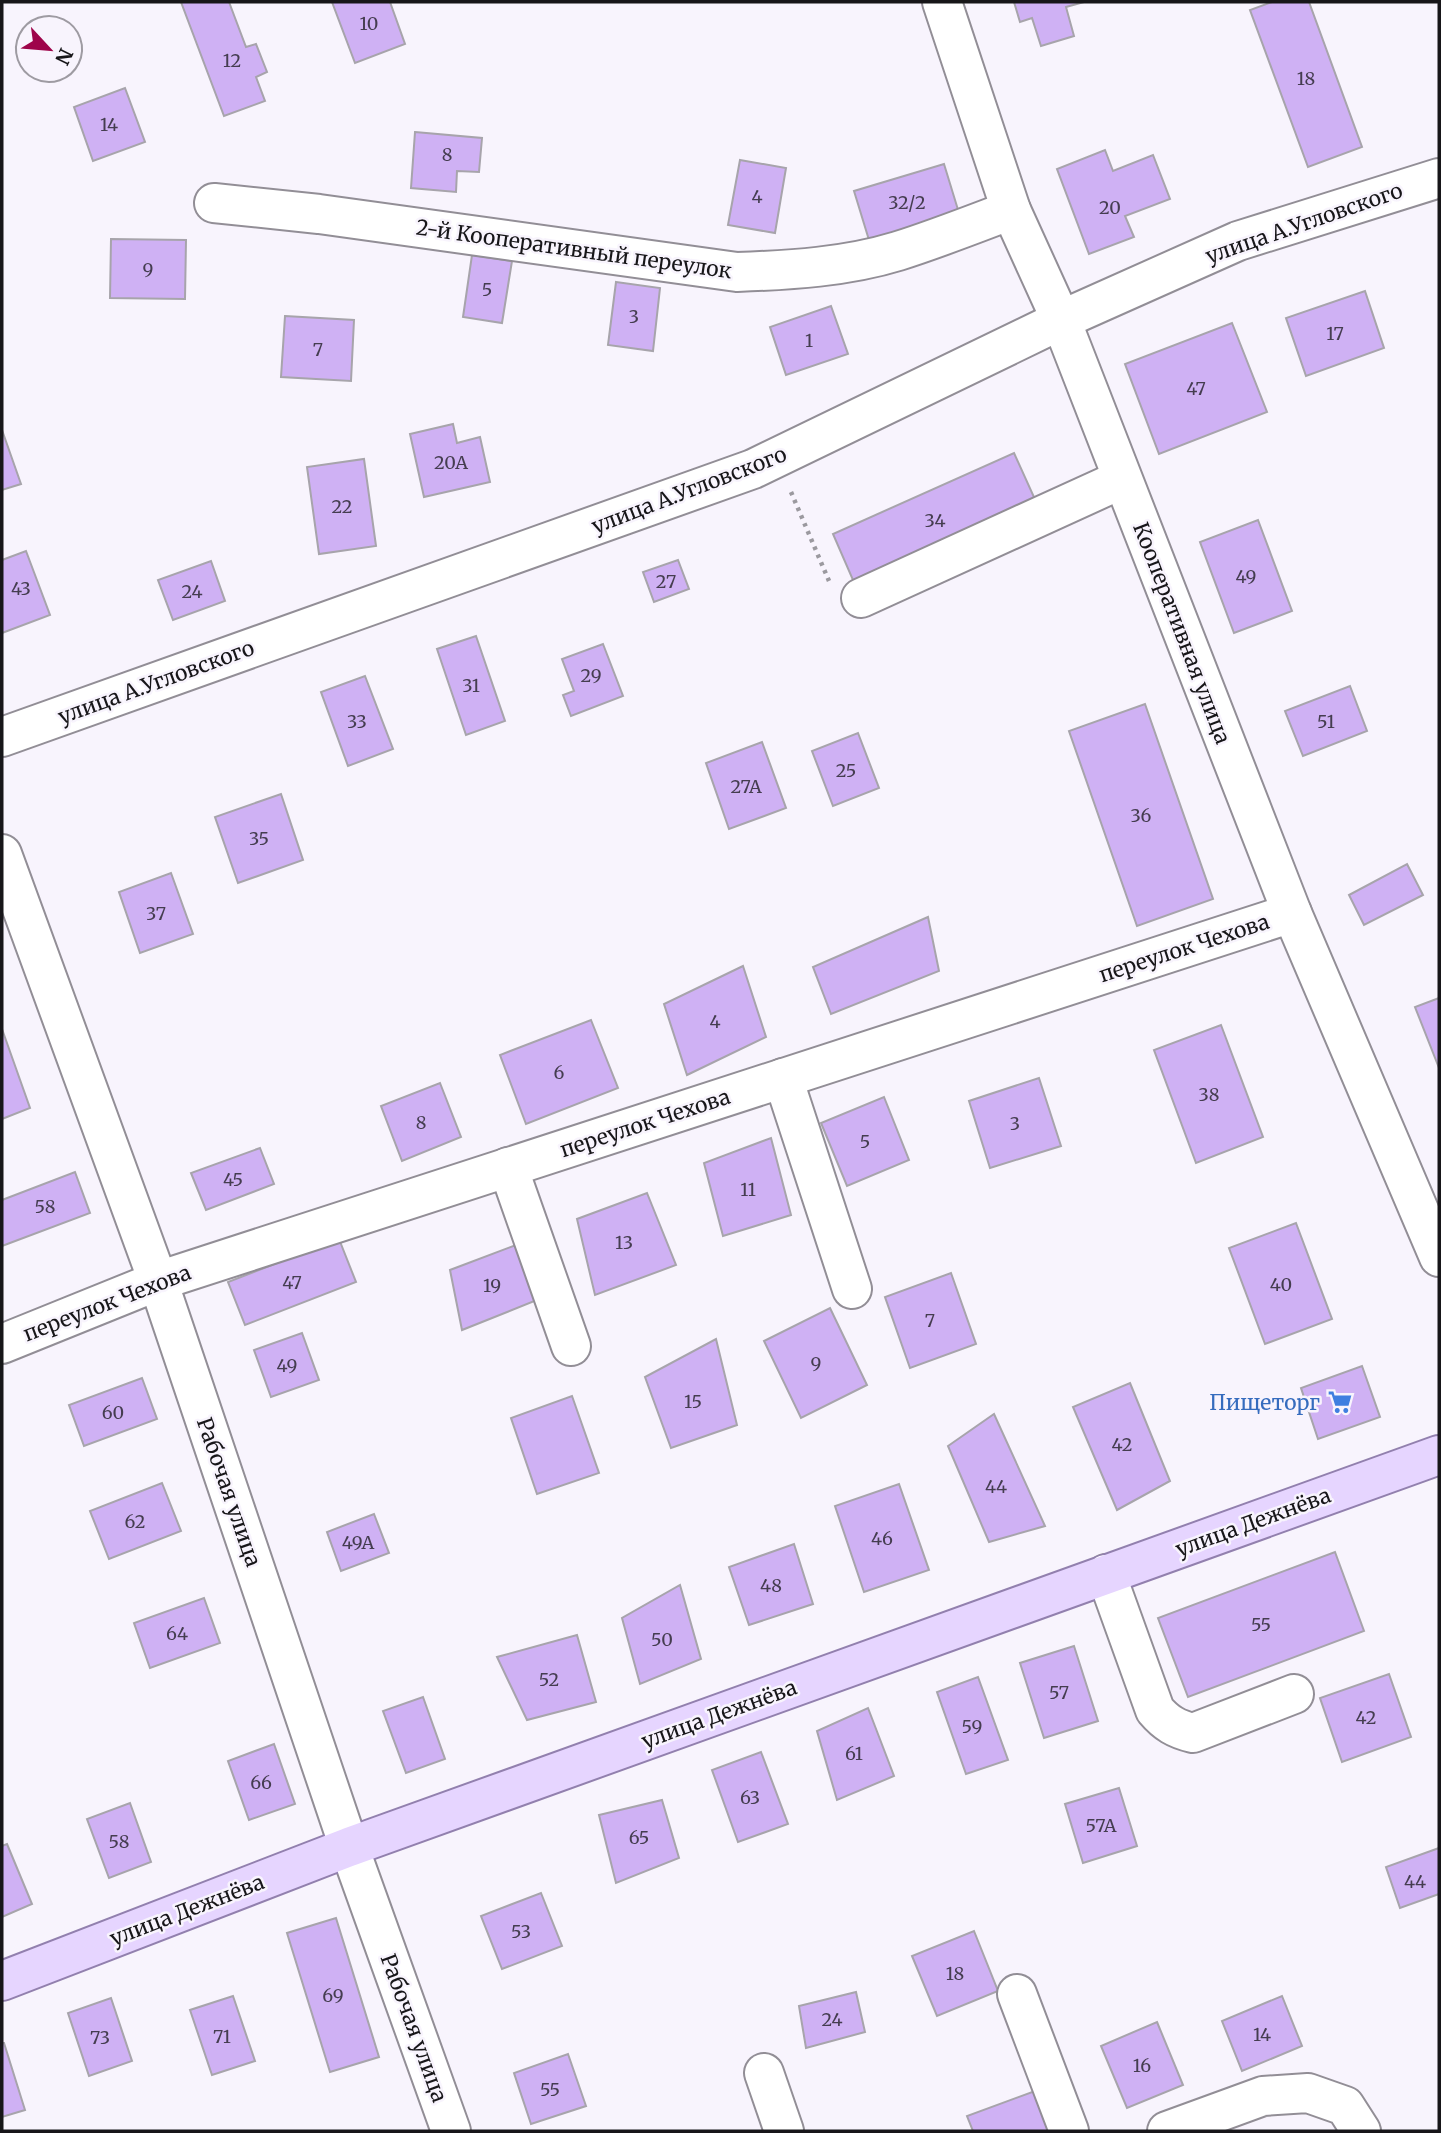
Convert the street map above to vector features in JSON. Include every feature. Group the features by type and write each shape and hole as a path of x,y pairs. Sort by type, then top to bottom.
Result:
{"main road":[{"name":"улица Дежнёва","path":"2,1980 349,1847 1439,1454"}],"street":[{"name":"Кооперативная улица","path":"942,2 1011,211 1061,320 1292,913 1439,1257"},
{"name":"улица А.Угловского","path":"2,737 740,474 1061,320 1238,242 1439,178"},
{"name":"2-й Кооперативный переулок","path":"214,203 319,214 737,272 790,271 860,260 897,251 1011,211"},
{"path":"860,598 1122,479"},
{"name":"Рабочая улица","path":"2,854 158,1281 349,1847 451,2131"},
{"name":"переулок Чехова","path":"2,1344 158,1281 1292,913"},
{"path":"783,1078 852,1289"},
{"path":"508,1167 571,1346"},
{"path":"1106,1574 1154,1710 1166,1722 1193,1733 1294,1694"},
{"path":"1017,1994 1069,2131"},
{"path":"764,2073 784,2131"},
{"path":"1167,2131 1263,2096 1308,2093 1345,2106 1361,2131"}],"path":[{"path":"777,458 835,592 860,598"}],"building":[{"path":"181,2 229,2 246,47 256,44 267,72 256,77 265,101 224,116"},
{"path":"332,2 390,2 405,44 355,63"},
{"path":"1014,2 1084,2 1066,7 1074,36 1041,46 1032,18 1020,22"},
{"path":"1272,2 1309,2 1362,147 1308,167 1250,10"},
{"path":"125,88 145,142 93,161 74,107"},
{"path":"415,132 482,138 479,172 457,171 456,192 411,188"},
{"path":"1105,150 1113,171 1153,155 1170,199 1125,216 1134,237 1089,254 1057,169"},
{"path":"740,160 786,168 775,233 728,225"},
{"path":"944,164 959,213 869,240 854,191"},
{"path":"111,239 186,240 185,299 110,298"},
{"path":"472,255 512,261 502,323 463,317"},
{"path":"616,282 660,288 653,351 608,345"},
{"path":"1365,291 1384,348 1306,376 1286,318"},
{"path":"831,306 848,354 786,375 770,327"},
{"path":"285,316 354,320 351,381 281,377"},
{"path":"1232,323 1267,412 1159,454 1125,364"},
{"path":"453,424 457,443 480,437 490,482 424,497 410,434"},
{"path":"2,430 21,484 2,490"},
{"path":"1014,453 1038,506 856,587 833,534"},
{"path":"364,459 376,546 319,554 307,467"},
{"path":"1258,520 1292,611 1234,633 1200,542"},
{"path":"26,551 50,615 2,633 2,560"},
{"path":"678,560 689,589 654,602 643,572"},
{"path":"211,561 225,601 173,620 158,580"},
{"path":"476,636 505,721 466,735 437,649"},
{"path":"603,644 623,696 571,716 563,695 574,691 562,659"},
{"path":"365,676 393,749 348,766 321,692"},
{"path":"1350,686 1367,731 1303,756 1285,711"},
{"path":"1145,704 1213,899 1137,926 1069,731"},
{"path":"858,733 879,788 833,806 812,751"},
{"path":"762,742 786,808 729,829 706,763"},
{"path":"281,794 303,860 238,883 215,817"},
{"path":"1407,864 1423,895 1364,925 1349,895"},
{"path":"171,873 193,934 140,953 119,892"},
{"path":"928,917 939,971 831,1014 813,967"},
{"path":"743,966 766,1037 687,1075 664,1004"},
{"path":"1439,998 1439,1068 1415,1007"},
{"path":"591,1020 618,1088 526,1124 500,1055"},
{"path":"1221,1025 1263,1137 1196,1163 1154,1050"},
{"path":"2,1029 30,1108 2,1119"},
{"path":"1039,1078 1061,1146 990,1168 969,1101"},
{"path":"440,1083 461,1137 402,1161 381,1106"},
{"path":"884,1097 909,1160 847,1186 821,1123"},
{"path":"771,1138 791,1215 723,1236 704,1163"},
{"path":"260,1148 274,1184 206,1210 191,1173"},
{"path":"75,1172 90,1213 2,1246 2,1200"},
{"path":"647,1193 676,1265 595,1295 577,1219"},
{"path":"1296,1223 1332,1319 1265,1344 1229,1248"},
{"path":"339,1239 356,1282 245,1325 228,1282"},
{"path":"516,1245 537,1300 462,1330 450,1270"},
{"path":"951,1273 976,1344 910,1368 885,1297"},
{"path":"830,1308 867,1385 801,1418 764,1341"},
{"path":"302,1333 319,1380 271,1397 254,1350"},
{"path":"716,1339 737,1425 671,1448 645,1377"},
{"name":"Пищеторг","path":"1362,1366 1380,1417 1318,1439 1301,1388"},
{"path":"142,1378 157,1419 84,1446 69,1405"},
{"path":"1130,1383 1170,1481 1117,1510 1073,1407"},
{"path":"572,1396 599,1473 537,1494 511,1418"},
{"path":"994,1414 1045,1526 989,1542 948,1446"},
{"path":"162,1483 181,1531 109,1559 90,1511"},
{"path":"899,1484 929,1570 864,1592 835,1506"},
{"path":"374,1514 389,1553 341,1571 327,1532"},
{"path":"794,1544 813,1604 749,1625 729,1567"},
{"path":"1335,1552 1364,1631 1188,1697 1158,1618"},
{"path":"680,1585 701,1659 640,1684 622,1618"},
{"path":"204,1598 220,1643 150,1668 134,1623"},
{"path":"577,1635 596,1702 527,1720 497,1657"},
{"path":"1074,1646 1098,1721 1044,1738 1020,1663"},
{"path":"1389,1674 1411,1737 1342,1762 1320,1698"},
{"path":"978,1677 1008,1760 966,1774 937,1692"},
{"path":"423,1697 445,1759 406,1773 383,1711"},
{"path":"868,1708 894,1776 837,1800 817,1731"},
{"path":"274,1744 295,1804 249,1820 228,1761"},
{"path":"761,1752 788,1824 738,1842 712,1770"},
{"path":"1119,1788 1137,1846 1083,1863 1065,1804"},
{"path":"662,1800 679,1858 616,1883 599,1815"},
{"path":"130,1803 151,1862 109,1878 87,1819"},
{"path":"7,1844 32,1904 2,1917 2,1846"},
{"path":"1439,1848 1439,1894 1400,1908 1386,1867"},
{"path":"541,1893 562,1946 502,1969 481,1916"},
{"path":"336,1918 379,2057 330,2072 287,1933"},
{"path":"974,1931 998,1991 937,2016 912,1956"},
{"path":"856,1992 865,2032 806,2048 799,2006"},
{"path":"233,1996 255,2061 212,2075 190,2010"},
{"path":"1282,1996 1302,2046 1242,2071 1222,2021"},
{"path":"111,1998 132,2061 89,2076 68,2013"},
{"path":"1157,2022 1183,2085 1127,2108 1101,2046"},
{"path":"2,2043 25,2110 2,2117"},
{"path":"568,2054 586,2106 531,2124 514,2073"},
{"path":"1035,2091 1050,2131 973,2131 967,2116"}],"place":[{"name":"Пищеторг","path":"1340,1402"}]}
